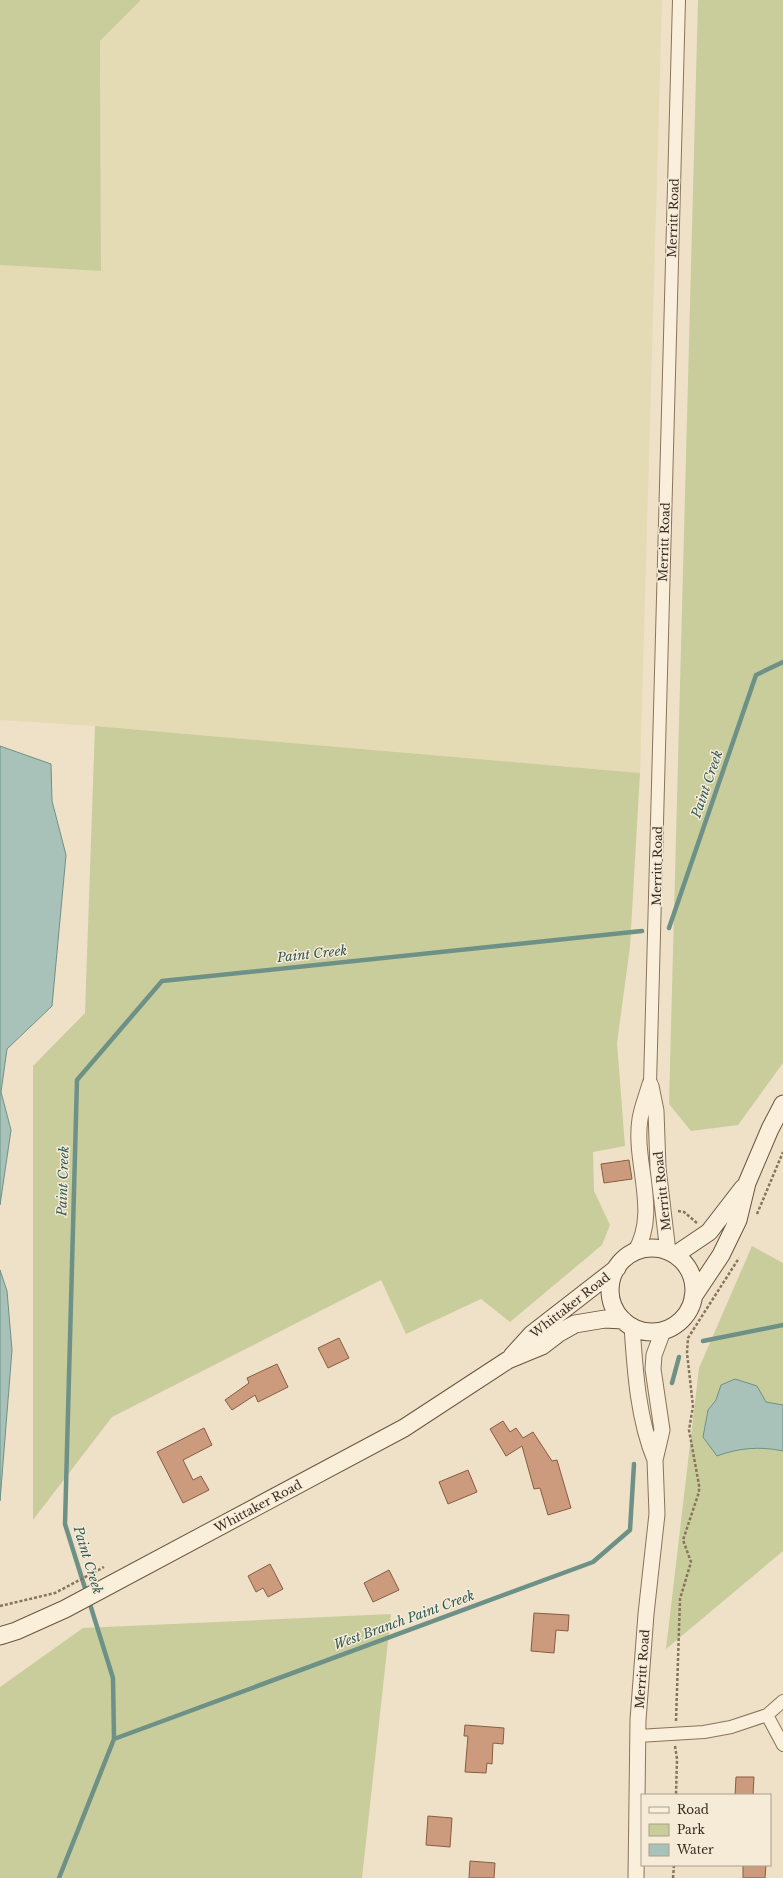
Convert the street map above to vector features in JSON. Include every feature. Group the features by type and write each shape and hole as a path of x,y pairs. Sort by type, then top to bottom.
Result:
{"main road":[{"path":"693,1297 721,1255 738,1220 747,1183 770,1129 783,1104"},
{"path":"672,1253 709,1232 747,1183"},
{"path":"646,1248 672,1253 684,1263 690,1273 693,1285 693,1297 690,1308 683,1318 674,1326 663,1331 641,1331 627,1323 616,1311 610,1289 612,1278 617,1268 625,1258 635,1252 646,1248"},
{"name":"Whittaker Road","path":"508,1360 532,1334 617,1268"},
{"name":"Whittaker Road","path":"0,1636 16,1631 65,1609 404,1428 508,1360 542,1346 559,1333 576,1324 592,1320 627,1323"}],"street":[{"name":"Merritt Road","path":"635,1252 643,1235 646,1218 640,1149 640,1120 650,1084 679,0"},
{"name":"Merritt Road","path":"650,1084 656,1111 658,1168 672,1253"},
{"name":"Merritt Road","path":"627,1323 634,1354 646,1438 655,1460"},
{"name":"Merritt Road","path":"636,1878 638,1736 646,1614 657,1514 655,1460 662,1430 653,1369 654,1355 663,1331"},
{"path":"638,1736 704,1732 730,1728 767,1715 783,1701"},
{"path":"767,1715 783,1745"}],"path":[{"path":"757,1215 783,1152"},
{"path":"672,1212 684,1212 701,1227"},
{"path":"676,1794 677,1759 674,1734 677,1712 680,1599 691,1562 683,1540 699,1492 689,1430 693,1406 687,1352 688,1338 736,1265 742,1251"},
{"path":"0,1606 55,1594 104,1567"},
{"path":"673,1878 674,1866"}],"shaded area":[{"path":"141,0 662,0 640,773 95,726 0,720 0,265 101,271 100,41"}],"green space":[{"path":"0,0 141,0 100,41 101,271 0,265"},
{"path":"698,0 783,0 783,1063 738,1125 691,1131 669,1104"},
{"path":"95,726 640,773 630,947 617,1043 625,1146 593,1152 594,1191 610,1225 602,1245 510,1322 481,1299 406,1334 381,1280 112,1417 33,1520 33,1066 85,1013"},
{"path":"752,1246 783,1263 783,1551 666,1649 699,1368"},
{"path":"391,1614 362,1878 0,1878 0,1687 83,1628"}],"water":[{"path":"0,746 51,764 52,801 66,855 52,1006 7,1049 1,1092 11,1130 0,1205"},
{"path":"0,1270 7,1291 12,1350 0,1501"},
{"path":"735,1379 757,1386 766,1402 783,1405 783,1451 758,1448 733,1451 717,1456 703,1437 708,1410 716,1400 721,1385"}],"building":[{"path":"629,1160 632,1179 604,1183 601,1164"},
{"path":"339,1338 349,1358 328,1368 318,1348"},
{"path":"277,1364 288,1387 258,1402 255,1395 232,1410 225,1400 249,1383 247,1378"},
{"path":"503,1421 510,1432 516,1428 523,1438 533,1432 552,1461 557,1460 571,1508 548,1515 540,1488 534,1489 522,1446 506,1456 490,1429"},
{"path":"204,1428 212,1445 183,1460 193,1480 201,1476 209,1490 183,1503 157,1452"},
{"path":"468,1470 477,1492 448,1504 439,1482"},
{"path":"270,1564 283,1589 268,1597 263,1588 256,1592 248,1576"},
{"path":"389,1570 399,1590 373,1602 364,1583"},
{"path":"534,1613 569,1615 568,1631 556,1630 554,1653 531,1651"},
{"path":"465,1725 504,1728 503,1744 493,1743 492,1764 487,1763 486,1773 465,1772 468,1736 464,1736"},
{"path":"736,1777 754,1777 753,1794 735,1794"},
{"path":"428,1816 452,1818 450,1847 426,1845"},
{"path":"470,1861 495,1863 494,1878 469,1878"},
{"path":"743,1866 766,1866 765,1878 743,1878"}],"waterway":[{"name":"Paint Creek","path":"669,928 756,675 783,662"},
{"name":"Paint Creek","path":"59,1878 114,1739 113,1678 65,1524 77,1080 162,981 642,931"},
{"name":"West Branch Paint Creek","path":"703,1341 783,1325"},
{"name":"West Branch Paint Creek","path":"672,1383 679,1357"},
{"name":"West Branch Paint Creek","path":"114,1739 593,1562 630,1530 634,1464"}]}
